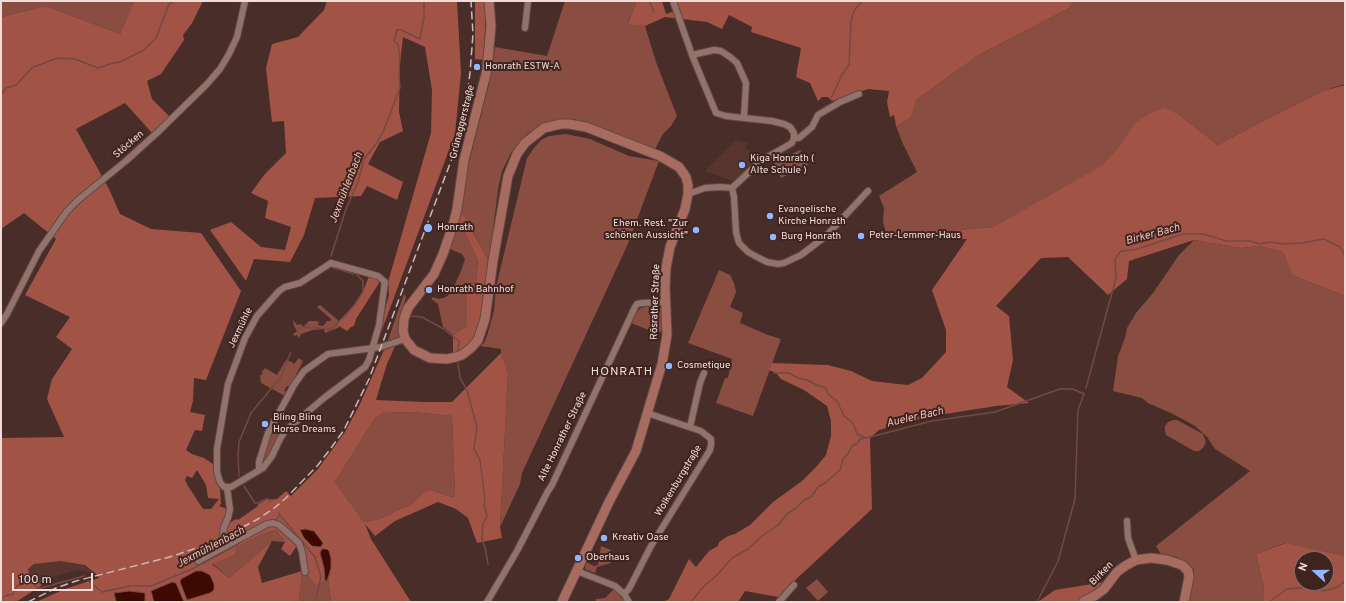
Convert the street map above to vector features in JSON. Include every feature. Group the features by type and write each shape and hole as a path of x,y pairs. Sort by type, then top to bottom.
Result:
{"street":[{"name":"Stöcken","path":"1,323 39,251 67,211 159,131 220,69 237,37 245,1"},
{"name":"Grünaggerstraße","path":"405,339 403,324 408,308 434,274 454,222 465,152 487,70 491,26 489,1"},
{"path":"525,28 528,1"},
{"path":"673,1 692,55 716,113 726,116 772,121 784,124 790,127 794,133 792,143 762,160 732,188 705,188 688,194"},
{"path":"692,55 714,50 721,51 736,63 746,83 744,118"},
{"path":"794,138 799,138 812,127 818,115 840,102 859,94"},
{"name":"Rösrather Straße","path":"405,339 414,350 439,360 456,357 467,352 478,340 486,316 493,261 508,176 517,154 524,143 544,128 561,124 586,127 660,156 676,164 682,171 688,185 688,194 685,209 670,250 666,268 665,287 667,335 658,377 636,451 608,502 562,602"},
{"path":"732,188 736,232 739,243 748,252 757,257 767,262 778,264 784,263 801,255 826,236 868,192"},
{"name":"Jexmühle","path":"331,263 382,278 385,282 379,325 371,349 371,354 365,367 324,398 285,432 267,464 260,470 227,488 224,488 220,482 216,465 217,449 228,384 245,338 257,316 279,291 285,287 300,283 331,263"},
{"name":"Alte Honrather Straße","path":"487,602 517,551 552,485 635,307 637,304 642,303 666,302"},
{"path":"260,470 259,462 268,433 294,385 304,371 328,354 381,348 405,339"},
{"path":"690,427 700,383 704,373"},
{"name":"Wolkenburgstraße","path":"624,594 632,585 651,546 710,450 711,439 701,431 647,413"},
{"name":"Jexmühle","path":"227,488 230,509 223,534 228,545"},
{"path":"1127,521 1128,538 1136,560"},
{"path":"198,561 267,524 273,523 279,525 299,543 305,572"},
{"name":"Birken","path":"1083,602 1096,595 1108,585 1117,572 1125,566 1136,560 1144,558 1159,559 1182,565 1188,571 1189,583 1184,602"},
{"path":"576,571 616,586 629,602"},
{"path":"779,602 794,585"}],"shaded area":[{"path":"1,1 134,1 120,34 46,6 1,17"},
{"path":"134,1 203,1 192,23 183,35 184,40 161,74 147,81 152,99 171,118 153,134 125,103 76,129 109,189 120,214 151,229 201,233 241,291 206,380 194,378 193,401 190,412 205,415 202,431 195,430 186,450 213,464 220,489 221,504 219,506 227,509 224,523 228,524 236,519 238,520 258,506 257,505 266,500 277,499 286,491 291,496 318,469 345,432 360,404 384,350 395,346 387,364 376,400 424,402 452,402 501,353 508,373 500,527 502,538 477,543 468,518 456,509 438,502 395,521 375,536 365,524 371,539 411,602 331,602 328,578 330,574 322,549 320,553 324,568 325,580 316,586 305,572 298,544 290,556 281,549 285,542 276,530 262,534 236,547 235,555 212,564 229,578 272,541 258,567 262,583 302,571 299,602 184,602 176,584 151,591 154,602 145,602 144,593 115,601 116,602 36,602 65,589 99,578 85,565 60,561 34,564 28,569 30,577 42,585 16,602 1,602 1,438 64,437 47,399 52,379 72,349 56,337 70,317 25,295 56,239 24,213 1,229 1,17 46,6 120,34","holes":["412,412 452,416 455,496 451,497 431,490 424,492 413,503 380,519 364,522 335,482 375,418 383,413","197,470 206,485 208,498 219,499 211,509 203,509 185,480 187,476 192,478"]},
{"path":"327,1 457,1 461,73 455,134 380,335 378,334 389,295 388,282 431,133 432,90 425,47 403,37 400,63 399,112 403,131 380,142 368,164 403,182 397,200 367,186 361,196 315,198 304,235 290,262 254,259 246,281 210,230 231,222 261,247 285,250 291,227 265,218 268,201 251,193 264,175 286,153 284,121 272,122 266,68 272,44 298,37 324,10"},
{"path":"475,1 486,1 484,60 475,59"},
{"path":"565,1 634,1 636,3 628,23 645,26 656,62 677,116 671,126 663,134 655,149 586,122 571,119 555,120 539,126 527,134 511,153 502,171 498,190 489,261 467,221 459,217 469,162 490,80 495,47 547,56"},
{"path":"634,1 662,1 666,14 678,10 676,1 1073,1 1069,8 979,55 917,99 911,118 896,126 894,115 890,117 887,102 889,91 868,89 832,101 828,97 822,97 818,101 810,83 796,77 801,48 751,32 752,27 729,15 722,29 707,22 665,17 645,26 628,24 636,3"},
{"path":"1073,1 1345,1 1345,84 1323,91 1218,145 1179,115 1121,144 1104,165 993,227 947,231 930,238 886,233 883,222 884,208 879,196 917,172 896,126 911,118 917,99 979,55 1069,8"},
{"path":"1345,85 1345,296 1292,275 1283,252 1260,246 1241,248 1194,240 1129,261 1127,279 1108,295 1068,257 1041,258 996,306 1009,316 1013,360 1007,387 1029,403 996,406 932,416 879,430 870,438 872,509 778,597 745,591 738,602 663,602 669,599 689,559 696,567 709,551 718,546 719,542 750,525 773,502 802,481 826,455 831,436 831,421 827,406 804,390 781,379 776,373 769,370 772,363 828,365 851,371 872,381 908,385 922,378 946,352 946,330 932,290 967,239 930,238 947,231 993,227 1103,165 1121,144 1136,122 1149,114 1165,108 1179,115 1218,145 1323,91"},
{"path":"566,134 590,139 629,156 659,161 627,246 522,473 520,484 500,527 508,373 501,349 480,346 477,348 484,343 494,311 496,287 527,158 541,140 549,136"},
{"path":"736,140 748,143 746,149 760,158 738,179 733,181 705,171"},
{"path":"800,150 808,165 781,178 774,163"},
{"path":"462,213 489,261 481,321 475,337 463,350 453,354 453,335 467,326 467,292 476,282 478,261 464,230 457,228 459,217"},
{"path":"457,228 464,230 478,261 476,282 467,292 467,326 453,335 443,327 438,304 431,299 433,297 439,299 446,297 451,293 461,271 465,259 462,254 450,249"},
{"path":"1194,240 1241,248 1260,246 1283,252 1292,275 1345,296 1345,556 1334,554 1334,551 1322,551 1285,543 1256,554 1264,587 1263,602 1189,602 1194,569 1177,557 1161,554 1156,546 1250,471 1215,449 1207,437 1195,426 1148,403 1142,398 1113,391 1118,356 1127,328 1136,313 1153,293 1179,255"},
{"path":"719,270 730,275 734,283 736,292 730,307 743,313 740,323 781,339 753,416 716,403 725,378 728,378 732,359 688,343"},
{"path":"369,276 376,277 379,283 356,319 354,326 347,331 336,324 355,304 363,292"},
{"path":"404,294 406,297 401,314 400,336 395,339 388,340"},
{"path":"320,305 339,321 336,324 340,327 325,333 324,329 313,330 301,334 299,338 297,335 295,336 293,334 297,331 293,320 297,325 301,324 303,327 309,321 319,322 318,325 323,326 327,321 330,321 331,319 317,307"},
{"path":"655,306 660,309 662,313 663,332 651,331 631,323 636,312 641,308"},
{"path":"299,358 303,361 290,387 287,386 284,391 287,392 285,396 261,383 260,376 263,373 261,371 265,368 277,375 286,360 294,364"},
{"path":"412,412 452,416 455,496 451,497 431,490 424,492 413,503 380,519 364,522 335,482 375,418 383,413"},
{"path":"1177,420 1203,434 1206,442 1203,448 1199,451 1194,451 1166,435 1165,426 1168,422"},
{"path":"274,429 280,432 278,434 278,439 268,460 262,465 263,456"},
{"path":"305,529 314,531 323,543 321,547 312,546 304,538 300,530"},
{"path":"276,530 285,542 272,541 229,578 212,563 235,555 235,547 262,534"},
{"path":"1286,543 1322,551 1294,551 1294,591 1334,591 1334,554 1345,556 1345,602 1263,602 1264,587 1256,554"},
{"path":"601,546 611,550 611,563 597,567 595,573 585,569 586,562 594,566 598,565"},
{"path":"322,549 327,549 329,551 331,559 331,568 327,581 325,580 324,568 320,553"},
{"path":"60,561 85,565 95,573 78,570 53,577 46,584 42,585 30,577 28,569 34,564"},
{"path":"196,571 202,571 210,575 214,584 214,590 210,593 187,600 180,582 181,579"},
{"path":"302,571 305,572 316,586 325,580 327,581 328,578 331,602 299,602"},
{"path":"817,579 828,592 818,601 806,588"},
{"path":"172,582 176,583 184,602 154,602 151,591"},
{"path":"1104,582 1096,592 1078,602 1038,602 1055,590"},
{"path":"614,589 625,602 596,602 596,599 605,598"},
{"path":"129,591 145,593 145,602 116,602 114,593"}],"waterway":[{"path":"1,95 6,88 16,85 33,67 58,58 75,59 98,68 120,62 144,50 156,38 169,4 175,1"},
{"name":"Jexmühlenbach","path":"331,256 346,209 358,182 364,159 383,132 400,88 400,58 398,44 394,41 397,30 401,30 420,39 424,17 424,1"},
{"path":"649,1 654,12"},
{"path":"831,98 842,75 849,65 851,21 854,11 862,1"},
{"name":"Birker Bach","path":"1086,388 1116,278 1115,259 1121,251 1134,250 1183,234 1204,234 1226,241 1250,241 1259,244 1270,242 1284,244 1302,243 1324,239 1340,247 1345,258"},
{"name":"Jexmühlenbach","path":"331,267 354,274"},
{"name":"Jexmühlenbach","path":"298,335 298,329 303,327 331,329 345,316 363,292 363,281 357,275"},
{"path":"410,316 422,317 442,328 459,341 458,351"},
{"name":"Jexmühlenbach","path":"239,476 239,442 251,413 280,378 291,352"},
{"path":"458,363 460,378 467,390 477,427 474,449 480,460 485,499 484,505 487,516 483,524 482,541 485,547 488,564"},
{"name":"Aueler Bach","path":"774,373 789,373 800,379 805,379 819,386 825,387 828,394 837,401 844,416 853,423 857,434 866,438 932,421 995,412 1060,389 1073,389 1084,393"},
{"name":"Aueler Bach","path":"1037,602 1058,561 1075,499 1078,410 1084,394"},
{"path":"691,602 704,586 717,575 732,558 748,549 762,536 778,525 788,513 795,509 804,500 811,497 818,487 840,470 843,459 853,445 857,444 860,439 865,438"},
{"name":"Jexmühlenbach","path":"244,486 255,503 266,499 269,499 270,502"},
{"name":"Jexmühlenbach","path":"273,522 280,515 279,513"},
{"path":"280,515 315,557 321,577 315,602"},
{"name":"Jexmühlenbach","path":"255,534 271,525"},
{"name":"Jexmühlenbach","path":"88,581 102,592 130,586 151,586 192,569 245,539"},
{"name":"Jexmühlenbach","path":"1,599 5,596 13,594 17,586 27,582 33,583 38,588 41,588 84,576"},
{"path":"1269,602 1287,589 1312,587 1324,591 1338,587 1343,582 1345,584"}],"railway":[{"path":"28,602 56,588 76,581 173,556 228,535 273,509 286,498 318,465 331,448 344,430 369,379 454,153 465,111 470,73 473,34 471,1"}],"place":[{"name":"Honrath ESTW-A","path":"477,67"},
{"name":"Kiga Honrath ( Alte Schule )","path":"742,165"},
{"name":"Evangelische Kirche Honrath","path":"770,216"},
{"name":"Honrath","path":"428,228"},
{"name":"Ehem. Rest. \"Zur schönen Aussicht\"","path":"696,230"},
{"name":"Peter-Lemmer-Haus","path":"861,236"},
{"name":"Burg Honrath","path":"773,237"},
{"name":"Honrath Bahnhof","path":"429,290"},
{"name":"Cosmetique","path":"669,366"},
{"name":"Bling Bling Horse Dreams","path":"265,424"},
{"name":"Kreativ Oase","path":"604,538"},
{"name":"Oberhaus","path":"578,558"}],"district":[{"name":"HONRATH","path":"622,373"}]}
